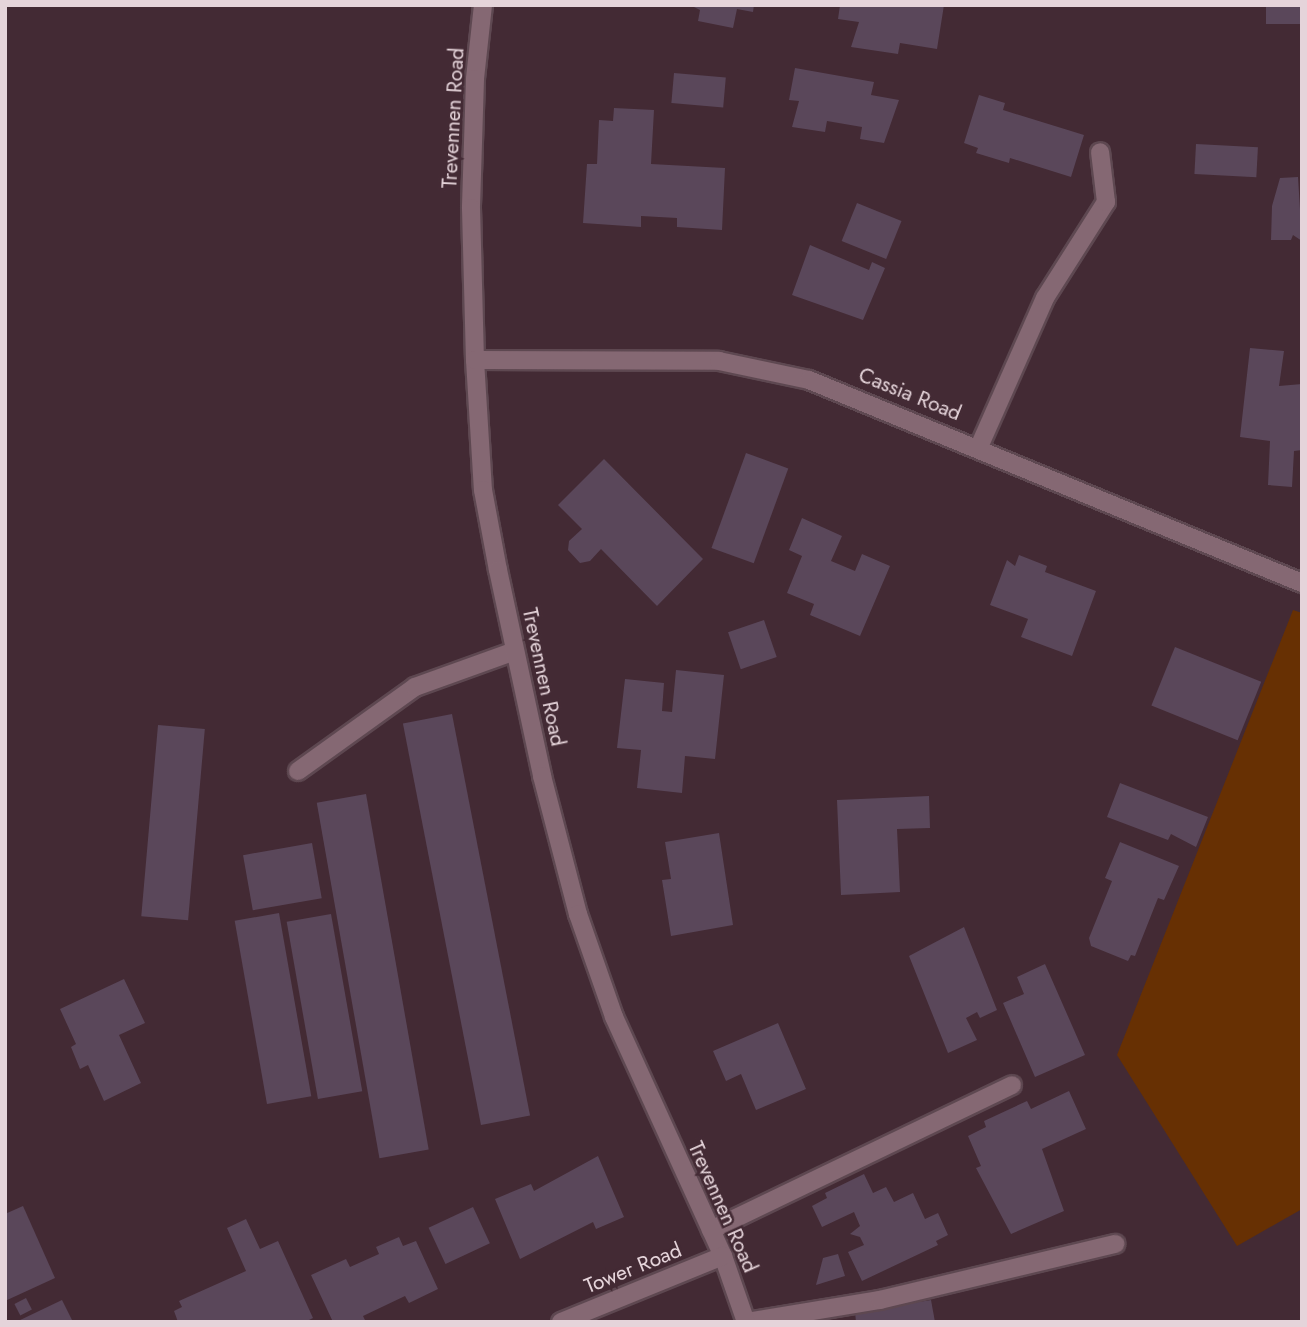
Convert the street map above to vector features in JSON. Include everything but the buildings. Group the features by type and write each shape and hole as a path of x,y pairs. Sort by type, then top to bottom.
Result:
{"street":[{"name":"Trevennen Road","path":"483,5 475,79 471,208 475,360 483,490 515,651 578,914 614,1017 723,1256 746,1322"},
{"path":"979,447 1045,298 1106,202 1100,152"},
{"name":"Cassia Road","path":"475,360 667,360 763,368 855,395 1302,583"},
{"path":"298,771 415,687 515,651"},
{"path":"711,1230 1012,1085"},
{"path":"746,1322 880,1300 1115,1244"},
{"name":"Tower Road","path":"561,1322 723,1256"}],"shaded area":[{"path":"1293,610 1302,613 1302,1209 1237,1246 1117,1055"}]}
